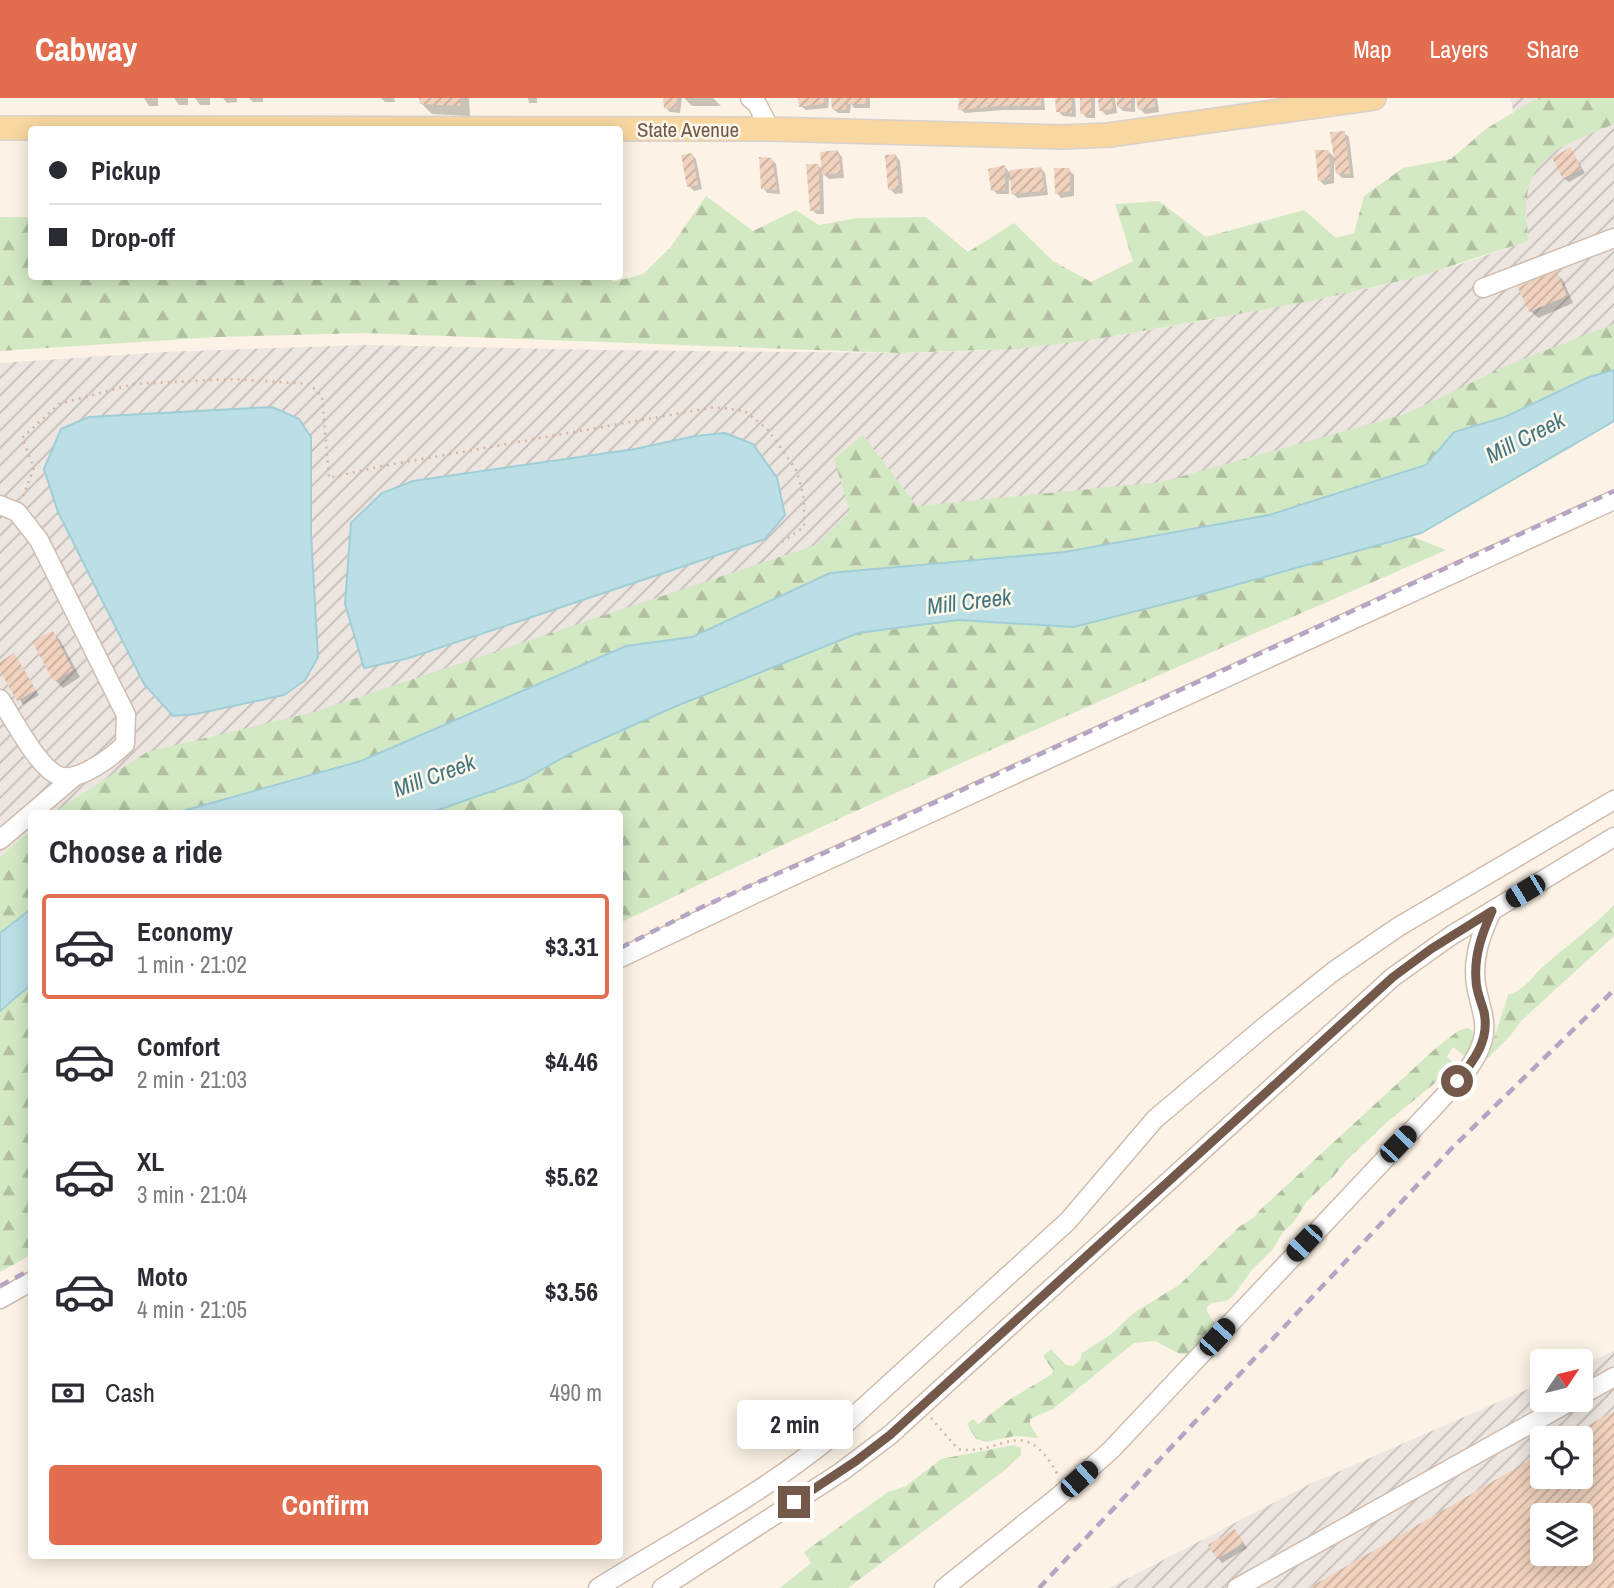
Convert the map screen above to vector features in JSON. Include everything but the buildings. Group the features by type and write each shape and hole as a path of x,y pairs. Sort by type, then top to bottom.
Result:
{"main road":[{"name":"State Avenue","path":"623,130 1062,137 1109,135 1303,103 1374,98"},
{"name":"State Avenue","path":"0,128 28,128"}],"street":[{"path":"750,98 757,104 770,130"},
{"path":"1483,288 1614,238"},
{"path":"623,957 1614,500"},
{"path":"8,509 39,540 126,715 125,744 112,757 74,777 35,810"},
{"path":"0,699 43,763 59,776 74,777"},
{"path":"598,1588 746,1497 830,1438 1068,1221 1155,1119 1334,971 1417,916 1614,800"},
{"path":"0,840 28,816"},
{"path":"662,1588 856,1461 921,1406 1373,994 1431,949 1614,837"},
{"path":"944,1588 1066,1490 1131,1430 1433,1108 1474,1060 1485,1030 1484,1012 1476,986 1477,953 1492,911"},
{"path":"0,1299 28,1283"},
{"path":"1593,1389 1614,1377"},
{"path":"1237,1588 1552,1412"}],"path":[{"path":"8,509 34,468 22,438 59,404 134,384 234,379 309,384 322,396 329,478 377,467 715,407 745,411 768,430 797,471 804,499 804,527 782,542"},
{"path":"921,1406 958,1449 1011,1441 1032,1444 1046,1455 1066,1490"}],"shaded area":[{"path":"1510,98 1614,98 1614,370 185,810 28,810 28,911 0,933 0,363 164,352 364,345 899,353 979,351 1098,339 1380,286 1458,265 1528,241 1524,155"},
{"path":"1614,1351 1614,1588 1109,1588 1308,1485 1530,1388 1530,1412 1593,1412 1593,1360"}],"green space":[{"path":"1614,98 1614,124 1559,149 1538,168 1527,197 1528,241 1417,277 1311,301 1098,339 1015,349 899,353 364,333 217,337 0,351 0,217 28,217 28,280 613,282 643,274 670,248 706,196 753,231 796,210 819,225 857,218 926,217 968,252 1014,223 1053,261 1091,282 1133,261 1115,204 1159,201 1206,237 1304,210 1336,238 1354,233 1364,196 1403,168 1451,159 1486,129 1534,100"},
{"path":"1614,324 1614,370 1589,377 1505,417 1454,432 1426,465 1269,515 1065,552 830,573 692,637 626,646 361,761 186,810 57,810 147,752 314,712 818,544 850,512 834,459 863,435 917,506 1161,482 1406,414 1508,365"},
{"path":"1411,536 1446,550 927,778 623,922 623,810 438,810 523,780 573,752 674,707 858,633 958,620 1073,627"},
{"path":"28,833 28,911 0,933 0,857"},
{"path":"1614,905 1614,936 1521,1021 1481,1065 1493,1042 1508,995 1524,986"},
{"path":"28,988 28,1257 0,1272 0,1011"},
{"path":"1471,1029 1474,1036 1467,1058 1453,1047 1447,1057 1457,1065 1386,1123 1307,1201 1273,1249 1252,1270 1233,1296 1226,1301 1211,1303 1207,1307 1207,1312 1217,1326 1188,1354 1180,1354 1155,1341 1134,1343 1053,1409 1030,1419 1038,1438 1015,1436 986,1442 976,1439 967,1424 973,1419 978,1424 1009,1400 1052,1374 1053,1370 1043,1356 1051,1349 1066,1365 1073,1366 1080,1360 1082,1353 1110,1335 1135,1312 1179,1285 1437,1047 1458,1031"},
{"path":"1013,1445 1021,1447 1021,1455 1005,1470 848,1588 780,1588 811,1563 804,1552 888,1492 906,1486 941,1459"}],"water":[{"name":"Mill Creek","path":"1614,370 1614,421 1421,533 1196,596 1073,627 958,620 858,633 674,707 573,752 523,780 438,810 186,810 361,761 626,646 692,637 830,573 1065,552 1269,515 1426,465 1454,432 1505,417 1589,377"},
{"path":"272,407 299,419 311,437 311,534 318,657 305,680 284,695 196,714 173,716 144,684 58,512 44,469 61,429 89,417"},
{"path":"725,433 753,444 777,478 785,515 765,539 409,658 364,668 345,604 351,523 382,493 413,481 635,449 695,436"},
{"path":"28,911 28,988 0,1011 0,933"}],"railway":[{"path":"623,946 702,907 1614,491"},
{"path":"1039,1588 1453,1147 1614,990"},
{"path":"0,1286 28,1271"}],"route":[{"path":"794,1502 890,1435 1393,977 1452,935 1492,911 1481,937 1476,960 1476,986 1485,1018 1484,1037 1477,1054 1457,1081"}]}
